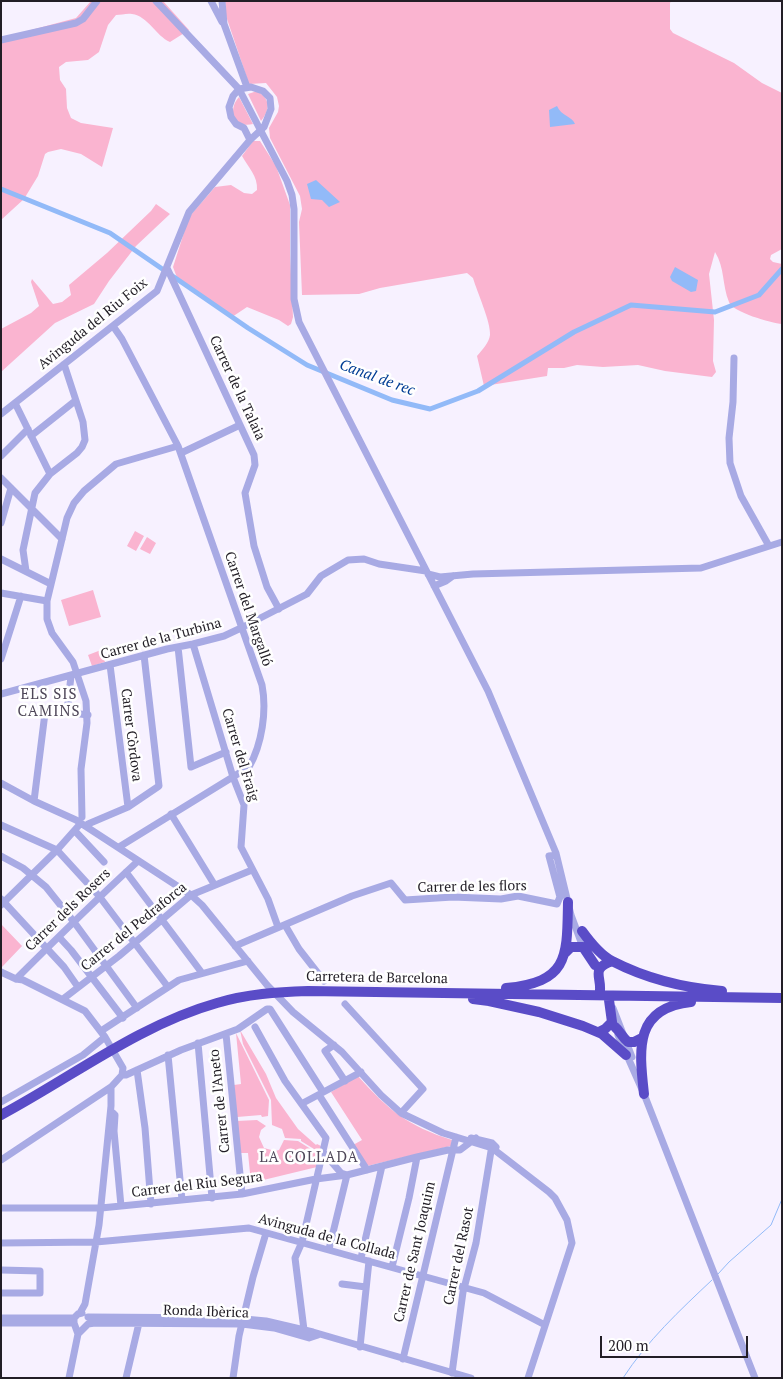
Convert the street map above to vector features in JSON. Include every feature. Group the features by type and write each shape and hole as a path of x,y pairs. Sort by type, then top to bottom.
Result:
{"highway":[{"path":"425,993 507,988 534,984 546,979 561,963 564,954 568,902"},
{"path":"582,931 595,947 612,961 640,972 692,987 781,998"},
{"path":"564,954 571,947 583,946 597,969 601,988"},
{"path":"597,969 603,964 612,961"},
{"name":"Carretera de Barcelona","path":"1,1115 118,1047 168,1021 215,1003 264,994 284,992 425,993 781,998"},
{"path":"425,993 489,1001 567,1020 599,1032 626,1055"},
{"path":"644,1094 642,1038 651,1020 658,1013 671,1006 699,1001 781,998"},
{"path":"610,1000 609,1007 613,1019 625,1040 634,1042 642,1038"},
{"path":"599,1032 605,1029 613,1019"}],"street":[{"path":"1,40 76,24 83,19 97,1"},
{"path":"156,1 239,89 292,195 294,215 294,287 299,322 488,692 556,855 565,885 597,969"},
{"path":"211,1 224,24 247,87 239,89 230,102"},
{"path":"222,1 224,24"},
{"path":"218,68 228,83 231,93 229,107 231,117 236,124 244,128 260,129"},
{"name":"Avinguda del Riu Foix","path":"1,414 156,291 189,212 250,140 264,127 268,119 271,109 270,98 259,89 247,87"},
{"path":"244,128 250,140"},
{"name":"Carrer de la Talaia","path":"167,268 254,455 254,465 245,493 254,546 267,587 278,609"},
{"name":"Carrer del Margalló","path":"113,326 180,450 262,685 264,698 261,731 249,767 119,847"},
{"path":"734,358 733,402 729,438 730,463 741,496 769,546"},
{"path":"26,571 23,550 35,493 50,474 77,453 85,440 83,422 64,364"},
{"path":"1,456 29,433 75,401"},
{"path":"15,404 50,474"},
{"path":"67,712 73,675 73,662 52,633 47,619 47,601 67,518 74,503 84,491 116,464 180,450 240,425"},
{"path":"1,478 62,539"},
{"path":"1,523 11,488"},
{"name":"Carrer de la Turbina","path":"1,694 110,666 144,655 224,636 307,594 321,576 348,560 364,559 379,564 427,572 443,579 454,576 701,568 782,542"},
{"path":"1,559 51,584"},
{"path":"434,586 436,581 443,579 440,597"},
{"path":"1,593 47,601"},
{"path":"1,659 21,596"},
{"name":"Carrer del Fraig","path":"193,644 233,777 244,805 241,847 281,926 324,981"},
{"path":"178,647 191,767 226,752"},
{"path":"78,987 64,967 2,902 32,875 83,822 128,807 159,786 144,655"},
{"name":"Carrer Còrdova","path":"110,666 128,807"},
{"path":"73,675 86,701 88,715 81,769 83,822"},
{"path":"34,801 45,714 49,710 88,715"},
{"path":"1,783 34,801 83,822 191,895 202,905 293,1012 334,1045 381,1095 401,1113 425,1126 456,1137 492,1146 555,1198 567,1220 572,1238 570,1252 528,1378"},
{"path":"171,814 214,884"},
{"path":"1,825 57,850 99,896 168,987"},
{"path":"75,831 104,862"},
{"name":"Carrer de les flors","path":"281,926 352,896 391,883 406,900 453,896 501,899 518,896 557,904 560,897 550,856 556,855"},
{"path":"1,856 32,875 46,887 137,1008"},
{"name":"Carrer dels Rosers","path":"16,978 138,860"},
{"name":"Carrer del Pedraforca","path":"63,999 191,895 252,870"},
{"path":"126,872 202,973"},
{"path":"565,885 568,902 583,946 626,1055 640,1083"},
{"path":"235,946 281,926"},
{"path":"59,937 92,976 123,1018"},
{"path":"1,1102 83,1056 103,1034 123,1018 179,980 248,961"},
{"path":"1,972 23,980 85,1011 103,1034 122,1071 126,1075 168,1056 238,1029 267,1009 270,1009 367,1170"},
{"path":"601,988 610,1000"},
{"path":"345,1004 423,1089 401,1113"},
{"path":"255,1027 286,1081 326,1138 302,1242 294,1258 304,1330"},
{"name":"Carrer de l'Aneto","path":"226,1034 242,1194"},
{"path":"625,1040 644,1094 755,1378"},
{"path":"198,1044 212,1198"},
{"path":"334,1045 325,1052 345,1081"},
{"path":"168,1056 182,1200"},
{"path":"137,1070 145,1128 151,1204"},
{"path":"1,1160 111,1087 122,1071"},
{"path":"303,1103 361,1072"},
{"path":"69,1378 101,1208 111,1106 111,1087"},
{"path":"105,1162 114,1113 121,1206"},
{"name":"Carrer de Sant Joaquim","path":"403,1359 456,1137"},
{"name":"Carrer del Riu Segura","path":"1,1208 101,1208 242,1194 316,1179 347,1176 417,1157 460,1150 474,1140"},
{"name":"Carrer del Rasot","path":"455,1375 462,1298 476,1242 492,1146"},
{"path":"323,1152 341,1173 347,1176 330,1250"},
{"path":"392,1268 417,1157"},
{"path":"360,1258 382,1166"},
{"name":"Avinguda de la Collada","path":"1,1243 96,1242 249,1228 484,1293 545,1325"},
{"path":"233,1378 243,1321 266,1233"},
{"path":"292,1239 296,1254"},
{"path":"360,1347 369,1261"},
{"path":"1,1270 40,1271 40,1293 1,1293"},
{"path":"342,1284 366,1287"},
{"name":"Ronda Ibèrica","path":"1,1318 140,1323 243,1321 309,1338 322,1336"},
{"name":"Ronda Ibèrica","path":"1,1323 243,1321 275,1323 471,1378"},
{"path":"126,1378 140,1323"}],"shaded area":[{"path":"91,1 163,1 189,30 170,42 143,18 130,14 116,15 108,25 99,52 88,60 66,62 59,67 60,80 66,89 67,108 71,118 81,123 113,128 102,167 81,154 61,149 48,152 45,154 38,176 24,199 1,220 1,38 76,18"},
{"path":"225,1 671,1 670,29 673,33 734,63 762,83 782,93 782,249 771,255 770,259 773,262 782,264 782,324 752,316 732,306 727,296 720,264 715,252 709,274 714,320 713,361 716,372 712,377 665,371 638,365 603,367 577,365 564,368 548,368 547,376 484,386 477,356 488,341 490,329 473,278 467,273 380,288 359,294 302,295 299,222 302,209 300,196 270,138 269,128 278,112 277,97 266,83 249,84 226,16"},
{"path":"257,91 262,94 268,105 261,121 248,94"},
{"path":"239,97 253,124 241,124 234,117 233,107"},
{"path":"253,141 260,141 276,166 290,205 293,317 291,324 288,326 279,320 247,307 232,317 179,283 173,267 189,217 215,187 231,185 244,193 252,194 257,190 254,176 242,156"},
{"path":"156,204 170,214 136,246 94,304 55,323 1,372 1,329 31,313 39,306 31,282 32,279 53,304 62,302 71,295 69,285 107,253"},
{"path":"135,531 144,536 136,551 127,546"},
{"path":"147,537 156,543 150,554 140,549"},
{"path":"93,590 101,617 69,626 61,600"},
{"path":"101,650 105,662 92,666 88,655"},
{"path":"1,924 22,946 2,967 1,966"},
{"path":"240,1030 266,1074 276,1098 298,1129 316,1145 321,1146 320,1151 301,1141 301,1139 285,1138 282,1129 272,1125 271,1100 243,1044"},
{"path":"236,1033 269,1100 268,1116 237,1117 234,1085 241,1084"},
{"path":"358,1076 389,1108 411,1123 452,1140 451,1146 367,1166 353,1145 362,1140 331,1092"},
{"path":"257,1120 266,1126 261,1130 259,1137 264,1148 275,1151 279,1150 284,1140 298,1141 319,1153 317,1167 251,1183 248,1153 240,1153 237,1121"}],"water":[{"path":"557,106 575,124 550,127 549,110"},
{"path":"316,180 340,202 329,207 322,200 311,199 307,184"},
{"path":"675,267 698,280 696,291 691,292 672,281 670,277"}],"waterway":[{"name":"Canal de rec","path":"1,189 110,233 248,328 307,365 392,400 430,409 478,391 574,332 631,305 715,312 759,295 782,269"},
{"path":"718,1274 771,1225 782,1199"},
{"path":"623,1378 653,1339 712,1280"}],"district":[{"name":"ELS SIS CAMINS","path":"49,704"},
{"name":"LA COLLADA","path":"309,1158"}]}
